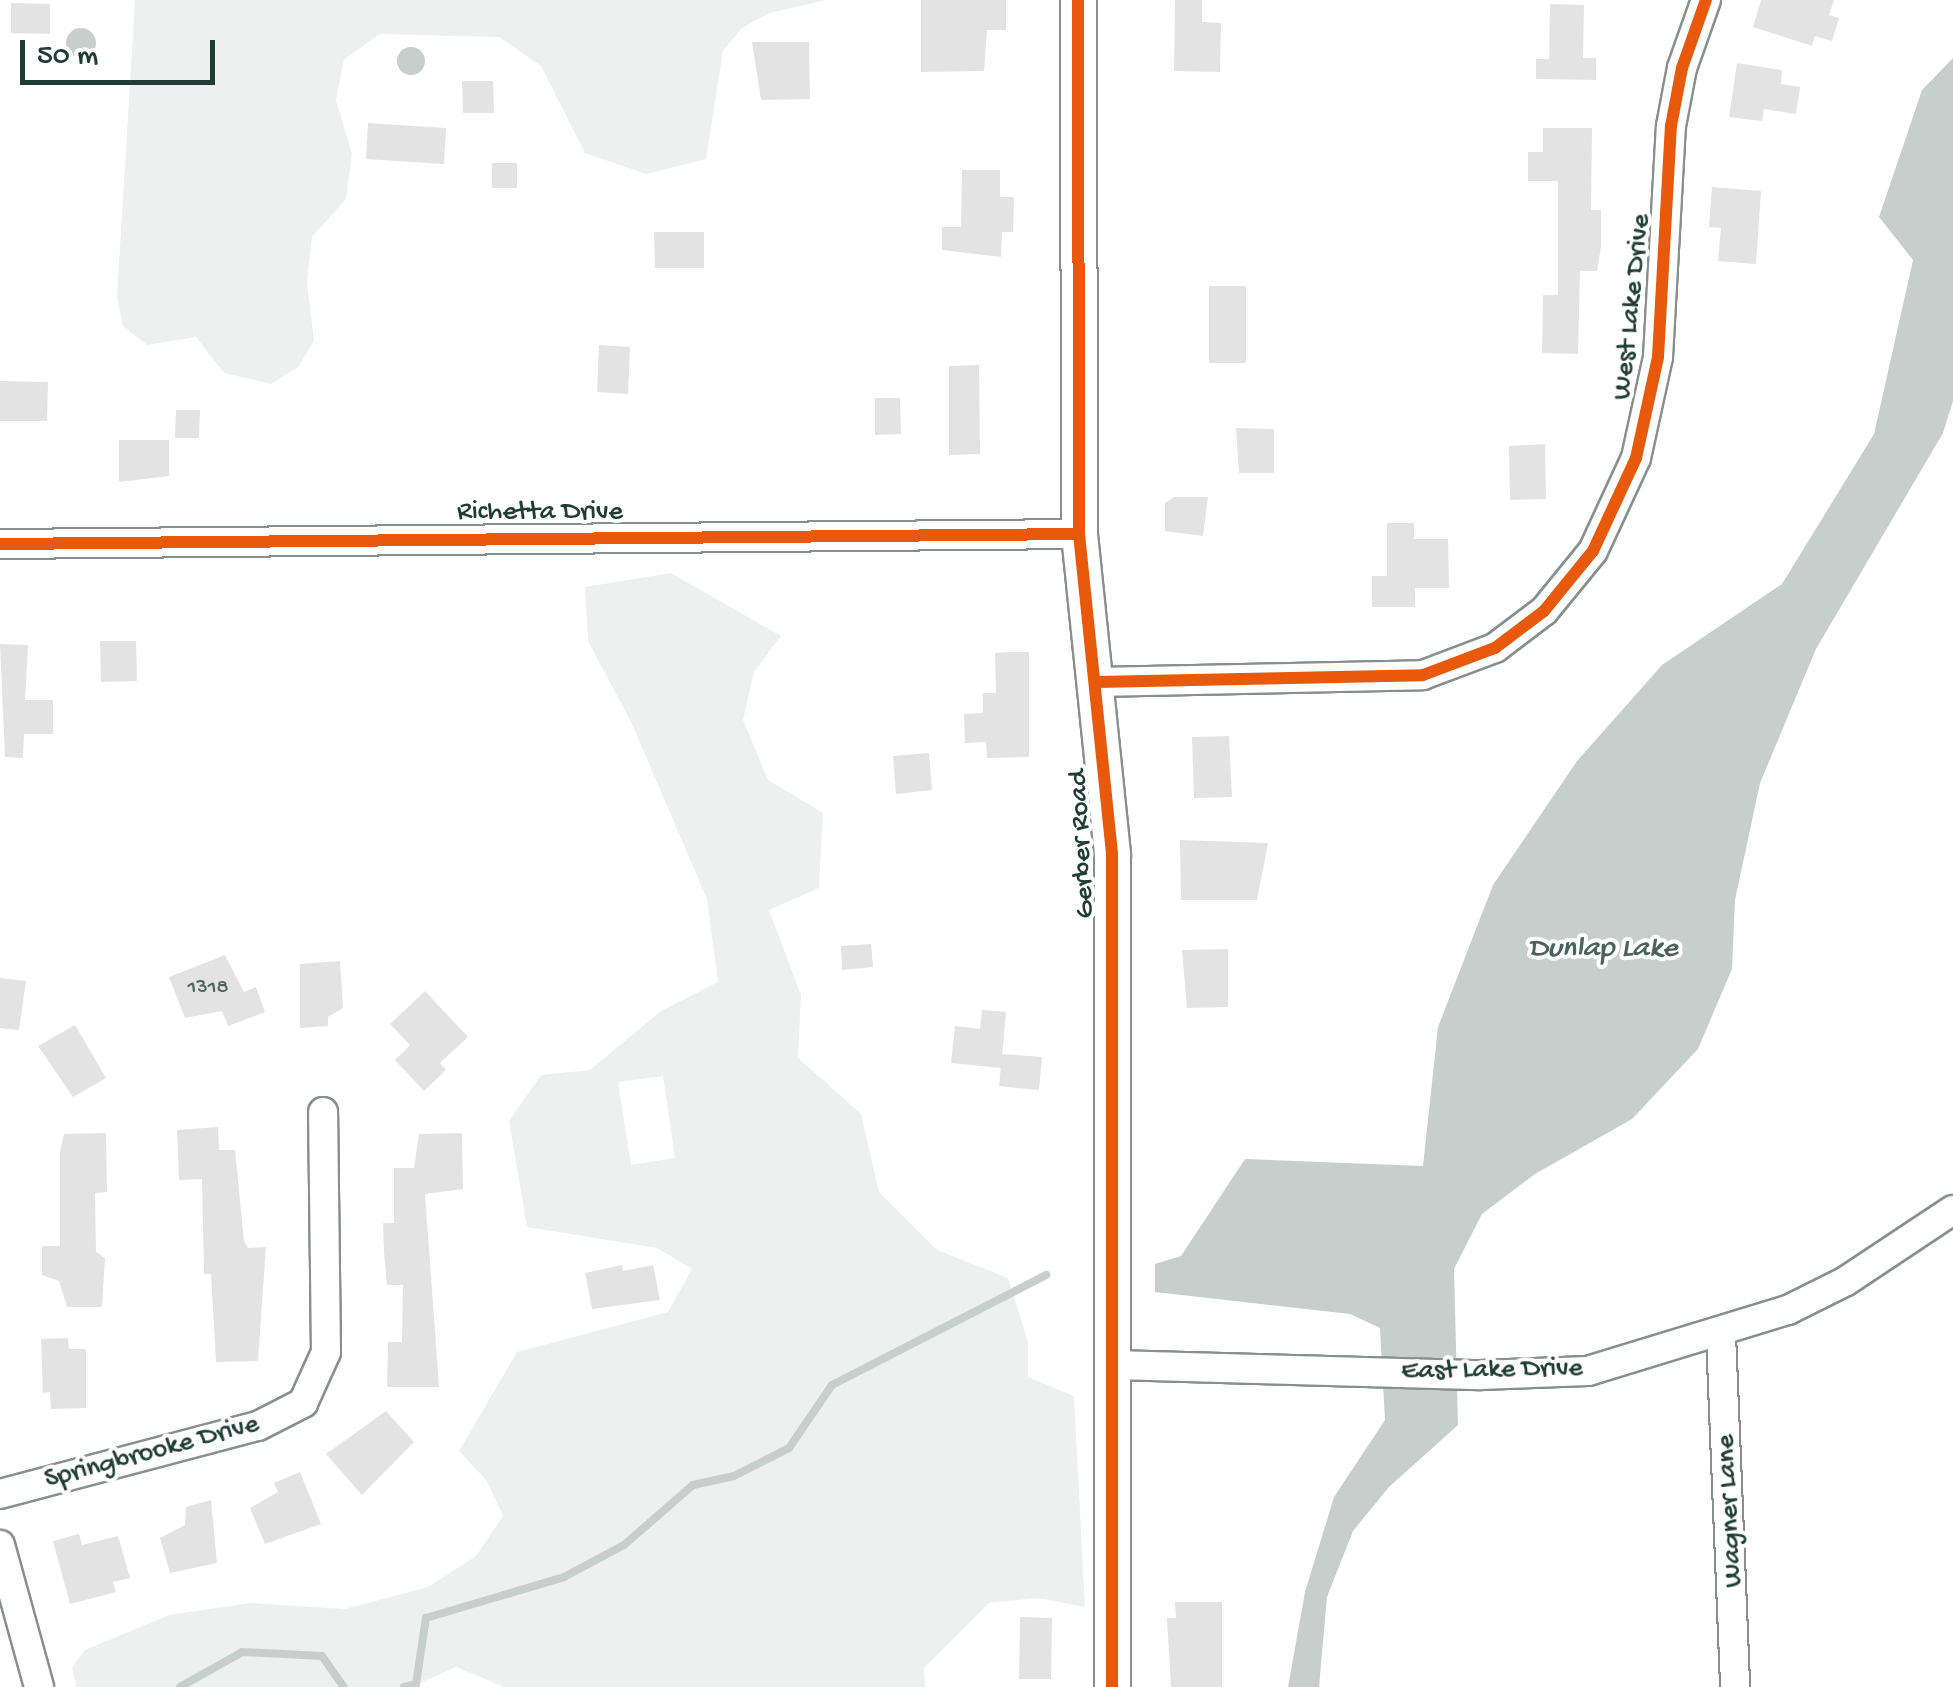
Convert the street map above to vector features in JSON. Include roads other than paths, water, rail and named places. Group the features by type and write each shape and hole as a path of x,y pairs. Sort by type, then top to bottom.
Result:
{"street":[{"name":"Gerber Road","path":"1078,0 1079,534 1112,853 1112,1687"},
{"name":"West Lake Drive","path":"1097,682 1423,676 1495,648 1544,611 1592,551 1636,458 1658,358 1671,126 1682,68 1706,0"},
{"name":"Richetta Drive","path":"0,544 1079,534"},
{"name":"Springbrooke Drive","path":"0,1494 258,1426 303,1402 326,1352 323,1112"},
{"name":"East Lake Drive","path":"1114,1365 1378,1374 1588,1370 1722,1335 1846,1282 1953,1210"},
{"name":"Wagner Lane","path":"1722,1335 1735,1687"},
{"path":"0,1545 38,1687"}],"water":[{"path":"81,28 91,33 96,43 91,53 81,58 71,53 66,43 71,33"},
{"path":"411,47 421,51 425,61 421,71 411,75 401,71 397,61 401,51"},
{"name":"Dunlap Lake","path":"1953,58 1953,401 1943,433 1816,649 1760,783 1735,900 1732,969 1698,1049 1632,1119 1535,1174 1482,1214 1454,1269 1458,1425 1389,1487 1353,1531 1327,1597 1319,1687 1288,1687 1305,1592 1334,1497 1385,1420 1380,1328 1350,1314 1155,1292 1155,1264 1181,1256 1245,1159 1423,1166 1438,1027 1493,885 1577,761 1662,665 1782,584 1874,434 1913,260 1879,217 1922,90"}],"waterway":[{"path":"404,1687 416,1684 426,1618 564,1577 624,1545 693,1485 734,1476 789,1448 832,1385 1046,1275"},
{"path":"180,1687 242,1652 322,1656 344,1687"}]}
